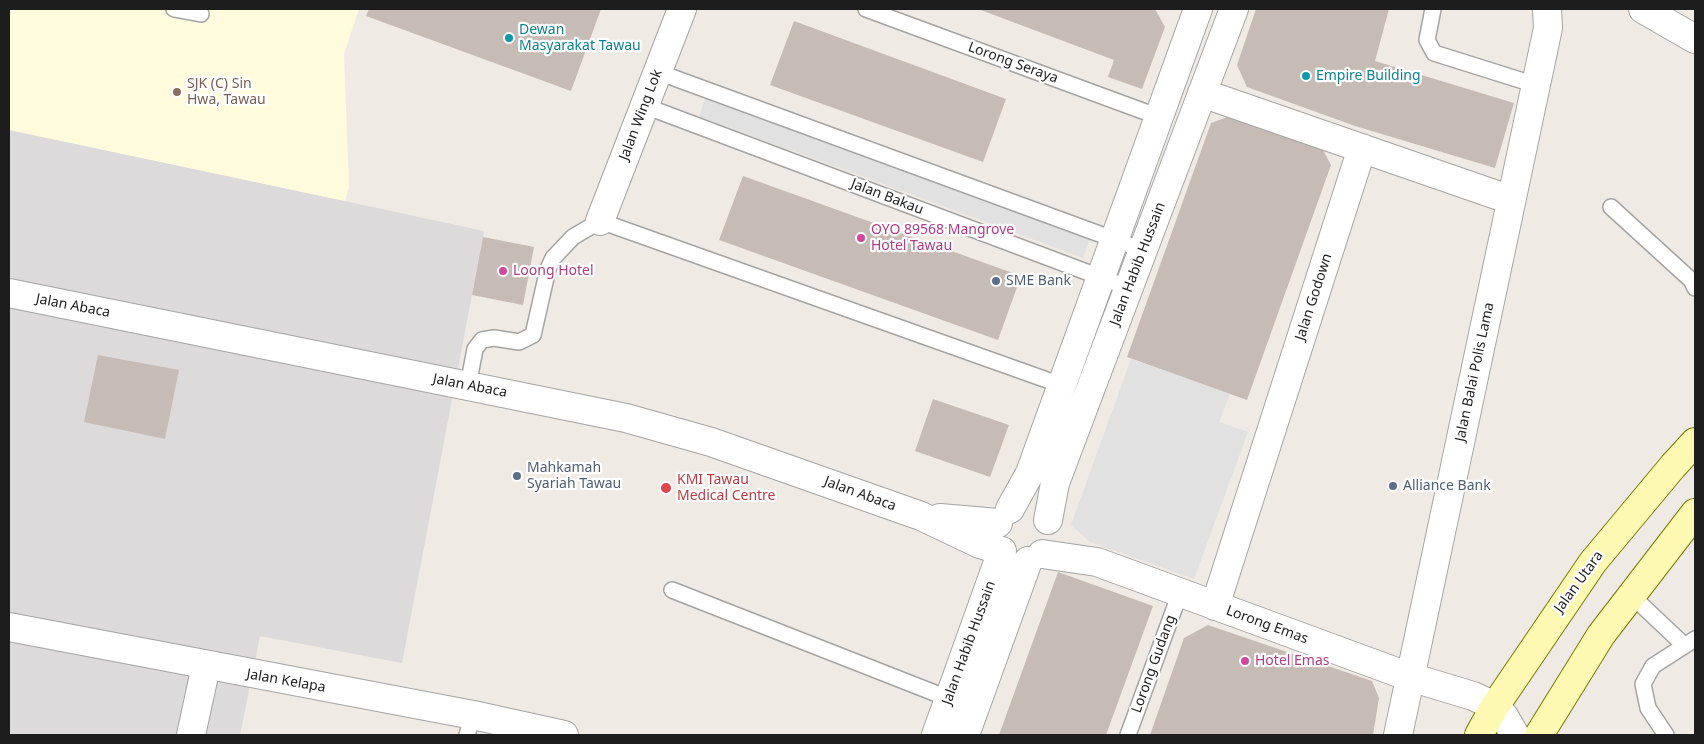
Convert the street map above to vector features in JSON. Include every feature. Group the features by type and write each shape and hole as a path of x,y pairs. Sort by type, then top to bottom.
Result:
{"main road":[{"name":"Jalan Utara","path":"1479,735 1495,706 1593,562 1695,442"},
{"path":"1539,735 1601,635 1695,513"}],"street":[{"name":"Jalan Wing Lok","path":"600,221 682,9"},
{"path":"1004,516 1018,506 1035,508 1049,524 1051,537 1035,557 1014,559 1002,552 996,538 1004,516 1030,473 1198,9"},
{"name":"Jalan Habib Hussain","path":"1049,524 1054,483 1234,9"},
{"name":"Jalan Balai Polis Lama","path":"1398,735 1548,28 1547,9"},
{"path":"1643,9 1695,39"},
{"path":"1202,93 1511,200"},
{"name":"Jalan Godown","path":"1214,606 1362,148"},
{"name":"Jalan Abaca","path":"9,293 626,418 711,442 921,516 980,544 1002,552"},
{"name":"Jalan Abaca","path":"921,516 1004,516"},
{"name":"Lorong Emas","path":"1049,524 1097,562"},
{"name":"Jalan Habib Hussain","path":"936,735 1002,552"},
{"name":"Jalan Habib Hussain","path":"965,735 1035,557"},
{"name":"Lorong Emas","path":"1035,557 1097,562 1410,677 1473,696 1495,706"},
{"name":"Jalan Kelapa","path":"9,627 206,666 470,725 564,735"},
{"path":"191,735 206,666"},
{"path":"1495,706 1504,716 1515,735"}],"lane":[{"path":"174,9 201,14"},
{"name":"Lorong Seraya","path":"866,9 1159,117"},
{"path":"1433,9 1427,40 1434,53 1536,85"},
{"path":"658,72 1143,250"},
{"name":"Jalan Bakau","path":"645,106 1129,288"},
{"path":"1611,207 1691,280 1695,288"},
{"path":"468,386 475,349 482,340 494,338 519,342 533,335 548,269 554,258 573,237 600,221 1061,385"},
{"path":"672,590 950,699"},
{"name":"Lorong Gudang","path":"1128,735 1180,593"},
{"path":"1630,595 1690,642 1653,666 1643,684 1648,708 1666,735"}],"shaded area":[{"name":"SJK (C) Sin Hwa, Tawau","path":"9,9 359,9 344,54 349,187 345,201 9,130"},
{"path":"705,99 1090,240 1083,258 699,116"},
{"path":"9,129 484,231 402,663 260,636 240,735 9,735"},
{"path":"1131,359 1230,394 1219,422 1248,432 1194,579 1090,542 1071,525"}],"building":[{"name":"Dewan Masyarakat Tawau","path":"369,9 601,9 571,91 366,16"},
{"path":"978,9 1155,9 1165,27 1142,89 1108,77 1114,60"},
{"path":"1256,9 1389,9 1375,61 1514,103 1495,168 1355,126 1247,87 1237,65"},
{"path":"794,21 1006,99 983,162 770,85"},
{"path":"1233,115 1323,150 1331,165 1247,400 1127,357 1211,123"},
{"path":"743,176 1021,276 998,340 719,240"},
{"name":"Loong Hotel","path":"483,237 534,247 523,305 472,295"},
{"path":"98,355 179,370 165,439 84,422"},
{"path":"933,399 1009,425 990,477 915,451"},
{"path":"1058,572 1153,606 1106,735 999,735"},
{"name":"Hotel Emas","path":"1208,625 1372,681 1379,698 1373,735 1150,735 1184,638"}],"place":[{"name":"Dewan Masyarakat Tawau","path":"509,38"},
{"name":"Empire Building","path":"1306,76"},
{"name":"SJK (C) Sin Hwa, Tawau","path":"177,92"},
{"name":"OYO 89568 Mangrove Hotel Tawau","path":"861,238"},
{"name":"Loong Hotel","path":"503,271"},
{"name":"SME Bank","path":"996,281"},
{"name":"Mahkamah Syariah Tawau","path":"517,476"},
{"name":"Alliance Bank","path":"1393,486"},
{"name":"KMI Tawau Medical Centre","path":"666,488"},
{"name":"Hotel Emas","path":"1245,661"}]}
